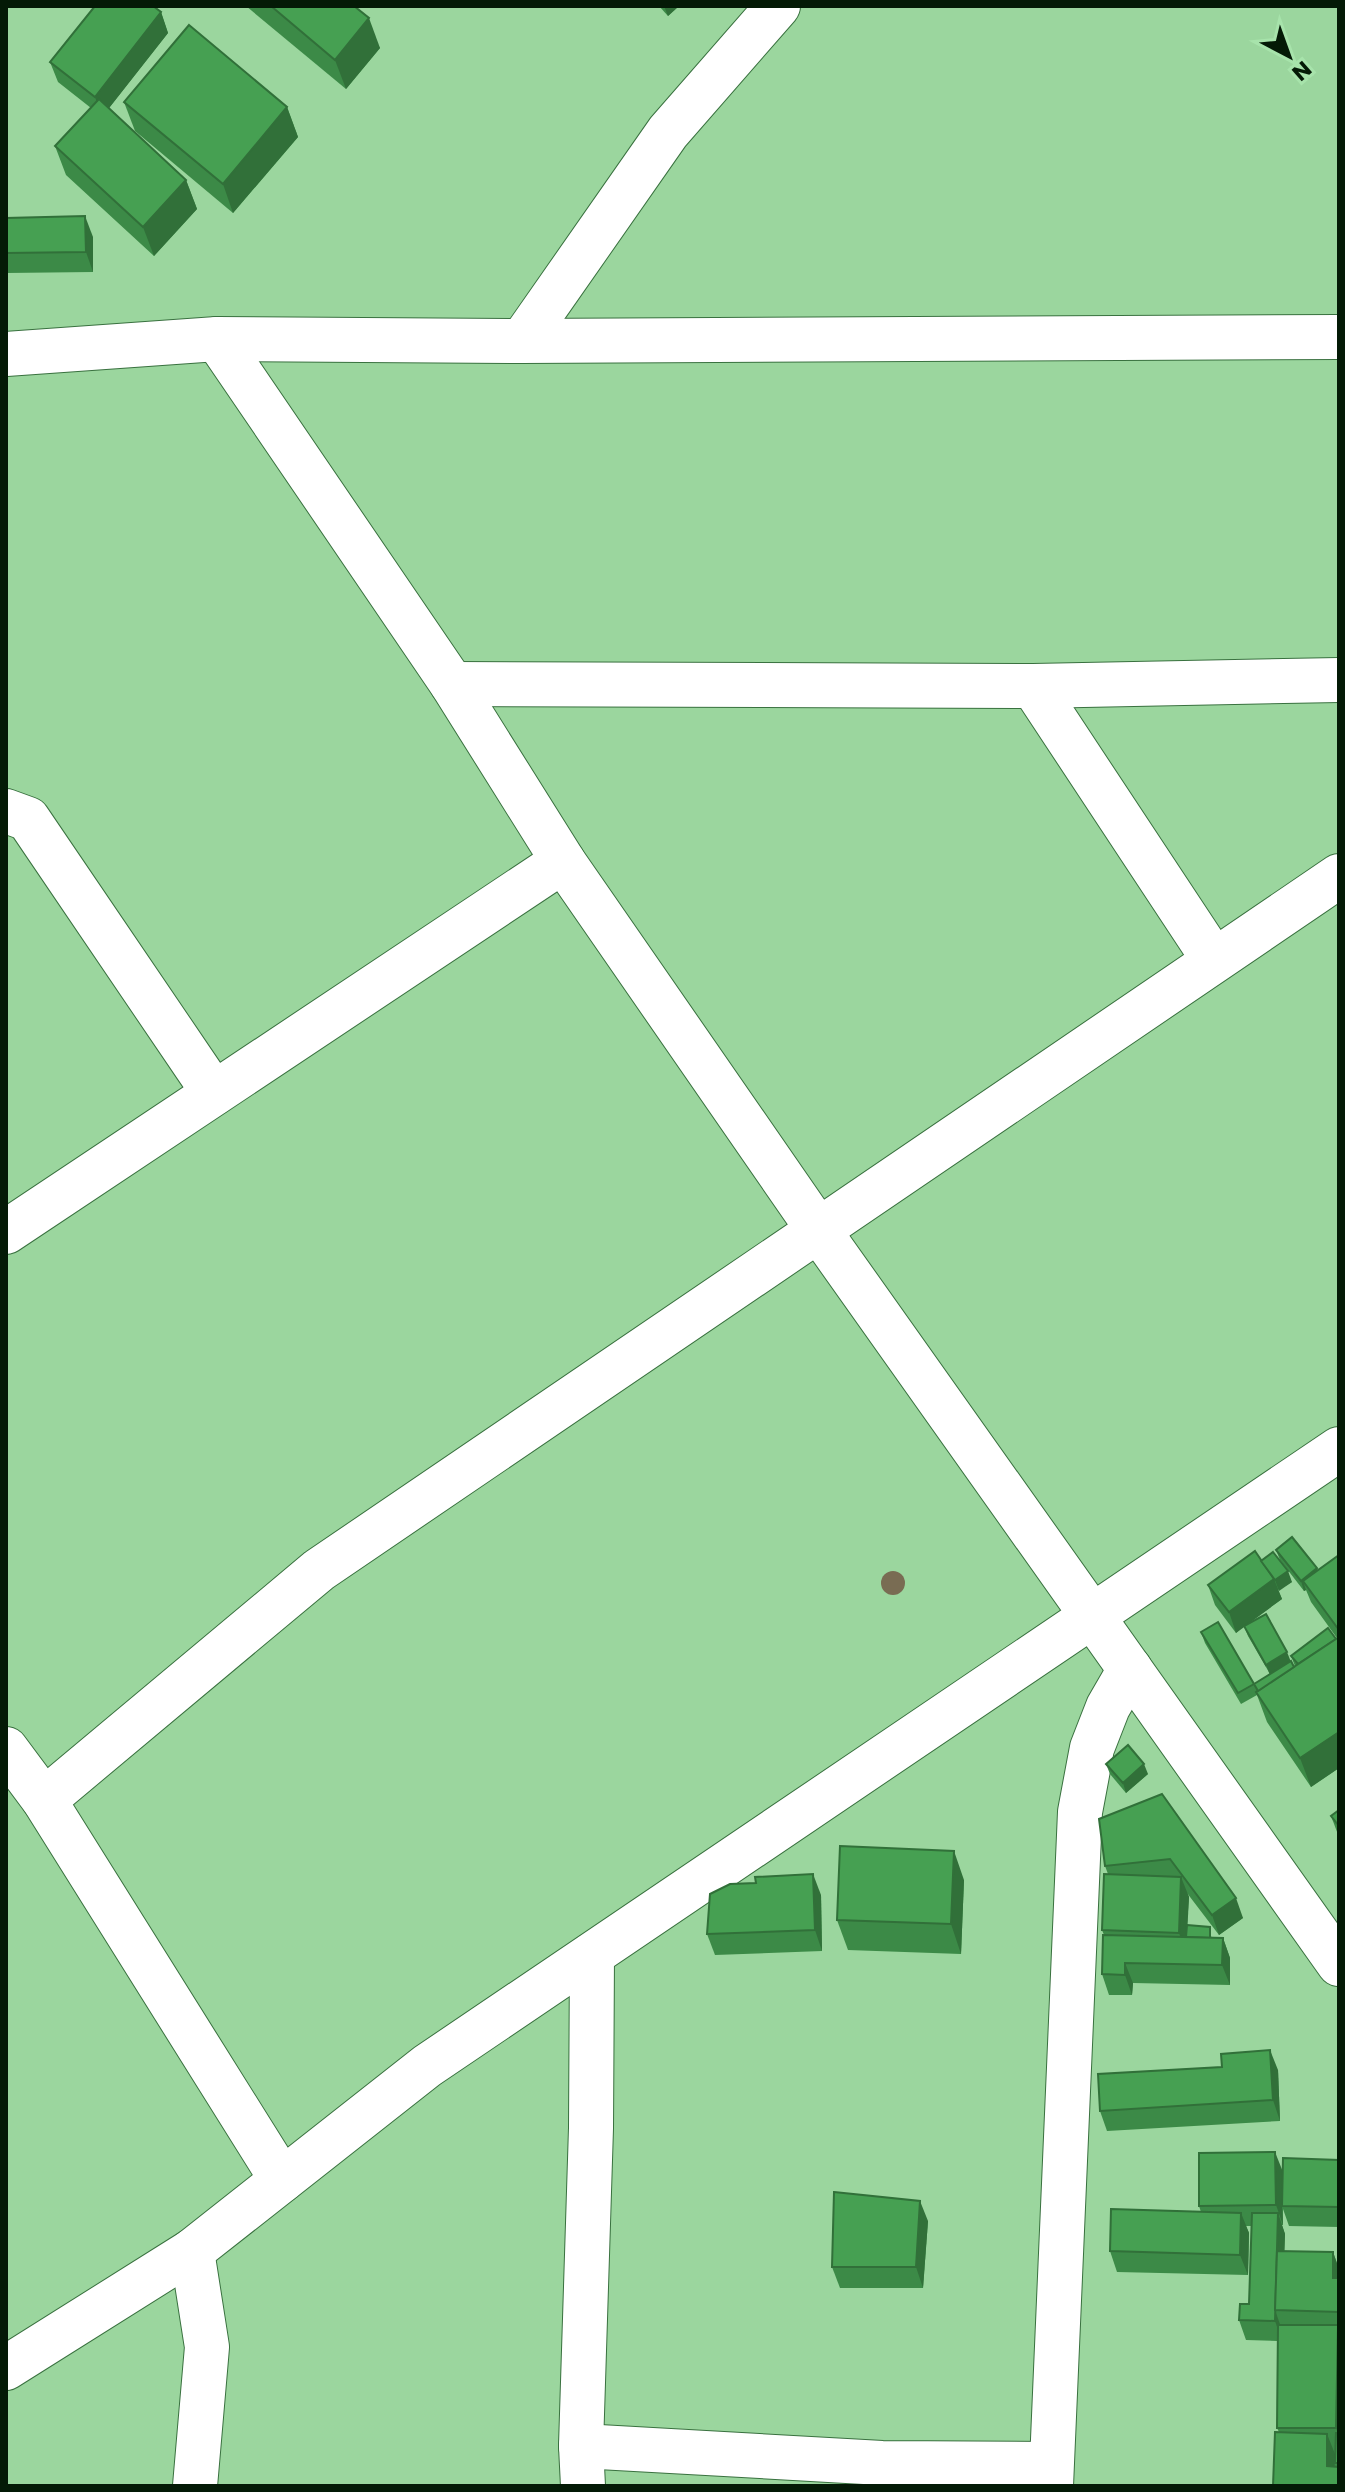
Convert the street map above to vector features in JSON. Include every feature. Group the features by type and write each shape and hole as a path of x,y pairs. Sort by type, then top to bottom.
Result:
{"street":[{"path":"522,341 668,132 778,6"},
{"path":"6,354 217,339 522,341 1339,337"},
{"path":"217,339 452,684 563,861 817,1228 1339,1964"},
{"path":"452,684 1033,686 1339,680"},
{"path":"1033,686 1214,960"},
{"path":"6,811 28,819 214,1093"},
{"path":"6,1232 563,861"},
{"path":"44,1800 319,1570 817,1228 1339,876"},
{"path":"6,2368 192,2251 427,2066 1339,1449"},
{"path":"592,1955 582,2466 882,2463 1051,2475 1080,1812 1092,1748 1108,1707 1130,1669"},
{"path":"6,1749 44,1800 282,2180"},
{"path":"192,2251 207,2347 195,2486"}],"building":[{"path":"95,6 153,6 161,12 95,97 50,62"},
{"path":"271,6 354,6 369,18 335,60"},
{"path":"189,25 287,107 223,184 124,102"},
{"path":"99,99 186,180 143,227 55,146"},
{"path":"85,216 86,252 6,253 6,218"},
{"path":"1292,1537 1317,1568 1301,1581 1276,1550"},
{"path":"1255,1551 1274,1579 1229,1612 1208,1585"},
{"path":"1273,1552 1288,1571 1275,1580 1261,1561"},
{"path":"1339,1555 1339,1630 1303,1581"},
{"path":"1266,1614 1287,1652 1266,1665 1244,1626"},
{"path":"1218,1622 1254,1684 1238,1693 1201,1632"},
{"path":"1328,1628 1336,1639 1298,1664 1291,1656"},
{"path":"1339,1637 1339,1732 1300,1758 1256,1692"},
{"path":"1291,1661 1294,1667 1258,1691 1254,1684"},
{"path":"1128,1745 1144,1764 1123,1783 1106,1764"},
{"path":"1162,1794 1236,1898 1212,1915 1170,1859 1105,1866 1099,1819"},
{"path":"1339,1810 1339,1826 1331,1816"},
{"path":"840,1846 954,1851 951,1924 837,1920"},
{"path":"813,1874 815,1930 707,1934 710,1894 730,1884 756,1883 755,1877"},
{"path":"1104,1874 1181,1877 1179,1933 1102,1930"},
{"path":"1187,1925 1210,1927 1210,1938 1186,1937"},
{"path":"1103,1935 1223,1938 1222,1965 1125,1963 1125,1975 1102,1974"},
{"path":"1270,2050 1273,2100 1100,2111 1098,2074 1222,2067 1221,2054"},
{"path":"1275,2152 1276,2205 1199,2206 1199,2153"},
{"path":"1283,2158 1339,2160 1339,2207 1282,2206"},
{"path":"834,2192 920,2201 916,2267 832,2267"},
{"path":"1111,2209 1241,2213 1240,2255 1110,2251"},
{"path":"1252,2213 1278,2213 1275,2321 1239,2320 1240,2304 1249,2304"},
{"path":"1277,2251 1333,2252 1333,2278 1339,2278 1339,2312 1275,2310"},
{"path":"1278,2325 1338,2325 1336,2428 1277,2428"},
{"path":"1275,2432 1327,2434 1327,2466 1339,2467 1339,2486 1273,2486"},
{"path":"1336,2433 1339,2433 1339,2463 1335,2463"}]}
